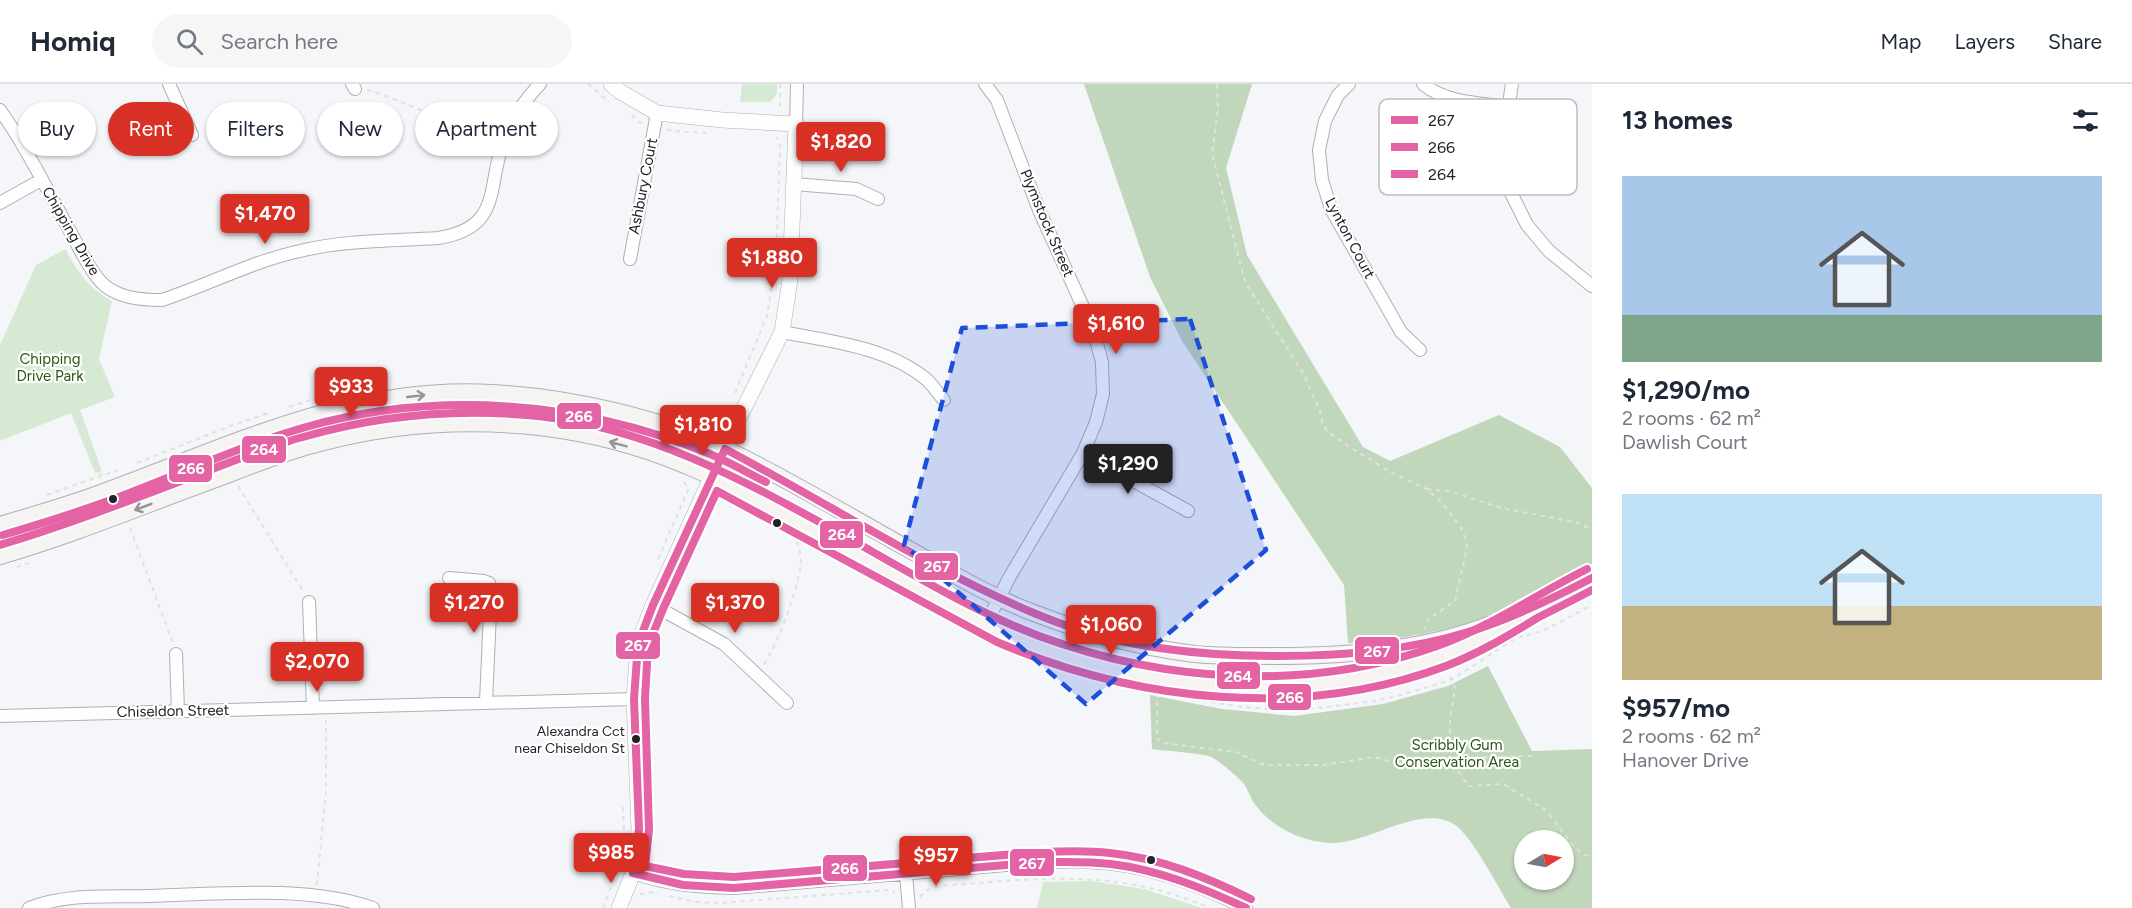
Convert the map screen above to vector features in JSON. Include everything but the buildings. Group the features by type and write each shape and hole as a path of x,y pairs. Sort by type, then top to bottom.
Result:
{"main road":[{"path":"0,525 108,490 254,433 304,417 354,405 446,393 491,393 546,399 642,418 725,449 1000,598 1074,628 1120,640 1196,654 1234,656 1346,654 1437,649"},
{"path":"5,562 46,543 231,473 319,443 414,426 494,424 581,434 659,455 712,477 986,624 1037,646 1085,662 1159,680 1222,686 1275,687 1336,683 1390,672 1437,649 1493,634 1535,608 1592,578"}],"street":[{"path":"169,84 177,102"},
{"name":"Chipping Drive","path":"523,102 540,84"},
{"path":"612,84 619,91 657,113 789,124"},
{"path":"619,908 633,873 639,829 634,699 638,644 653,605 712,477 782,332 790,280 794,184 789,124 797,84"},
{"name":"Plymstock Street","path":"985,84 997,100 1039,210 1093,329 1102,362 1103,394 1096,422 1083,453 1009,578 986,624"},
{"name":"Lynton Court","path":"1348,84 1338,95 1325,121 1319,150 1322,180 1331,208 1401,332 1420,350"},
{"path":"1423,84 1453,99"},
{"path":"1510,99 1512,84"},
{"name":"Chipping Drive","path":"0,110 14,130 86,260 102,283 122,295 142,300 162,300 301,250 330,245 453,235 474,226 489,206 499,156"},
{"name":"Ashbury Court","path":"630,259 657,113"},
{"path":"0,203 41,180"},
{"path":"794,184 856,189 878,199"},
{"path":"1512,195 1527,225 1549,251 1592,286"},
{"path":"782,332 868,351 898,363 926,380 944,400"},
{"path":"1083,453 1188,512"},
{"path":"448,578 484,581 491,589 486,702"},
{"path":"309,602 320,708"},
{"path":"653,605 724,644 787,703"},
{"path":"176,654 178,711"},
{"name":"Chiseldon Street","path":"0,716 634,699"},
{"path":"633,873 660,882 696,888 734,888 1042,862 1090,861 1182,879 1246,908"},
{"path":"906,875 909,908"},
{"path":"29,908 64,899 273,893 316,897 373,908"}],"path":[{"path":"734,394 767,316 776,257 780,147 776,139 789,124 779,102 780,84"},
{"path":"1217,84 1218,109 1212,153 1245,282 1303,373 1327,431 1394,474 1427,489 1442,503 1460,526 1465,537 1467,548 1455,601 1427,620 1425,625 1426,633 1437,649 1455,688 1450,719 1450,758 1467,786 1503,784 1546,810 1574,847 1585,855 1592,856"},
{"path":"354,86 415,108"},
{"path":"86,260 78,277 67,390 108,490"},
{"path":"231,473 309,602"},
{"path":"678,478 685,482"},
{"path":"1427,489 1449,491 1501,508 1575,522 1592,529"},
{"path":"124,514 172,637 176,654"},
{"path":"756,674 771,654 789,608 801,564 796,545 797,536"},
{"path":"5,562 31,562"},
{"path":"651,770 650,699 657,630"},
{"path":"1157,693 1157,739 1164,743 1236,752 1264,765 1324,765 1373,758 1416,763 1450,758 1534,756"},
{"path":"316,897 326,791 320,708"},
{"path":"649,864 652,828"},
{"path":"1100,908 1124,866"},
{"path":"919,899 925,891 938,886 1047,878 1099,879 1158,890 1209,908"}],"highlighted area":[{"path":"1190,319 1266,550 1086,704 904,545 962,328"}],"green space":[{"path":"742,84 777,84 777,94 770,102 740,102"},
{"path":"1084,84 1252,84 1226,168 1247,255 1363,447 1390,461 1499,415 1560,447 1592,488 1592,564 1540,595 1472,622 1396,639 1348,643 1344,585 1182,341 1150,277"},
{"name":"Chipping Drive Park","path":"65,249 84,279 112,301 99,359 115,397 80,410 102,471 95,473 71,413 0,441 0,345 36,265"},
{"name":"Scribbly Gum Conservation Area","path":"1488,666 1532,751 1592,749 1592,908 1511,908 1462,831 1441,819 1410,821 1343,842 1317,842 1296,836 1268,819 1254,803 1243,783 1211,757 1152,749 1150,695 1222,709 1294,716 1383,704 1448,686"},
{"path":"1091,881 1144,889 1202,908 1037,908 1043,882"}],"transit line":[{"name":"266","path":"3,535 100,504 240,449 306,427 356,415 406,408 457,405 507,406 608,421 705,452 766,482"},
{"name":"264","path":"0,545 81,518 259,451 332,429 419,415 479,413 538,416 578,422 656,444 693,458 765,493 936,587 1013,625 1088,652 1137,664 1187,672 1238,676 1288,675 1338,670 1388,661 1457,638 1495,620 1587,569"},
{"name":"267","path":"633,873 639,829 634,699 638,644 653,605 725,449 923,560 1004,600 1046,618 1103,637 1161,648 1249,656 1327,655 1398,648 1422,644 1484,627 1531,608 1592,578"},
{"name":"266","path":"1251,899 1200,876 1165,864 1093,851 1041,852 734,877 684,874 645,866 649,830 645,699 648,646 717,491 997,642 1106,679 1163,690 1220,697 1278,698 1335,693 1391,683 1446,666 1471,655 1592,590"},
{"name":"267","path":"633,873 683,885 734,888 1042,862 1094,862 1163,875 1246,908"}],"place":[{"name":"Alexandra Cct near Chiseldon St","path":"636,739"}]}
